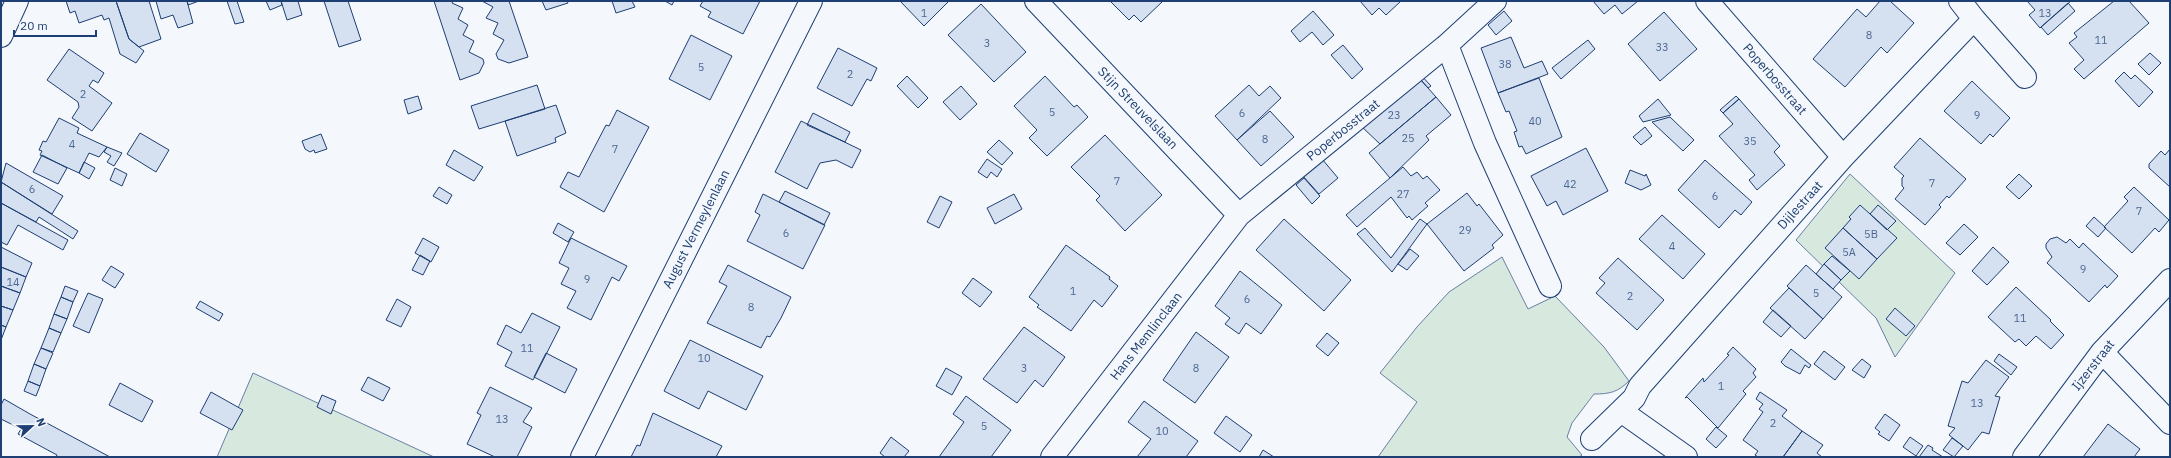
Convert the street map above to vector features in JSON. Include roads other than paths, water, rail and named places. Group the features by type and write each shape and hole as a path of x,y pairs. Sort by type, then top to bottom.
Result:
{"street":[{"path":"1,36 17,1"},
{"name":"August Vermeylenlaan","path":"582,457 811,1"},
{"name":"Stijn Streuvelslaan","path":"1036,1 1239,215"},
{"name":"Poperbosstraat","path":"1239,215 1446,45 1495,1"},
{"name":"Poperbosstraat","path":"1707,1 1843,157"},
{"path":"1960,1 2025,77"},
{"name":"Dijlestraat","path":"1592,439 1627,404 1640,386 1843,157 1974,19"},
{"path":"1446,45 1485,143 1550,286"},
{"name":"Hans Memlinclaan","path":"1052,457 1239,215"},
{"name":"Ijzerstraat","path":"2024,457 2102,352 2170,280"},
{"path":"2102,352 2170,423"},
{"path":"1627,404 1686,457"}]}
